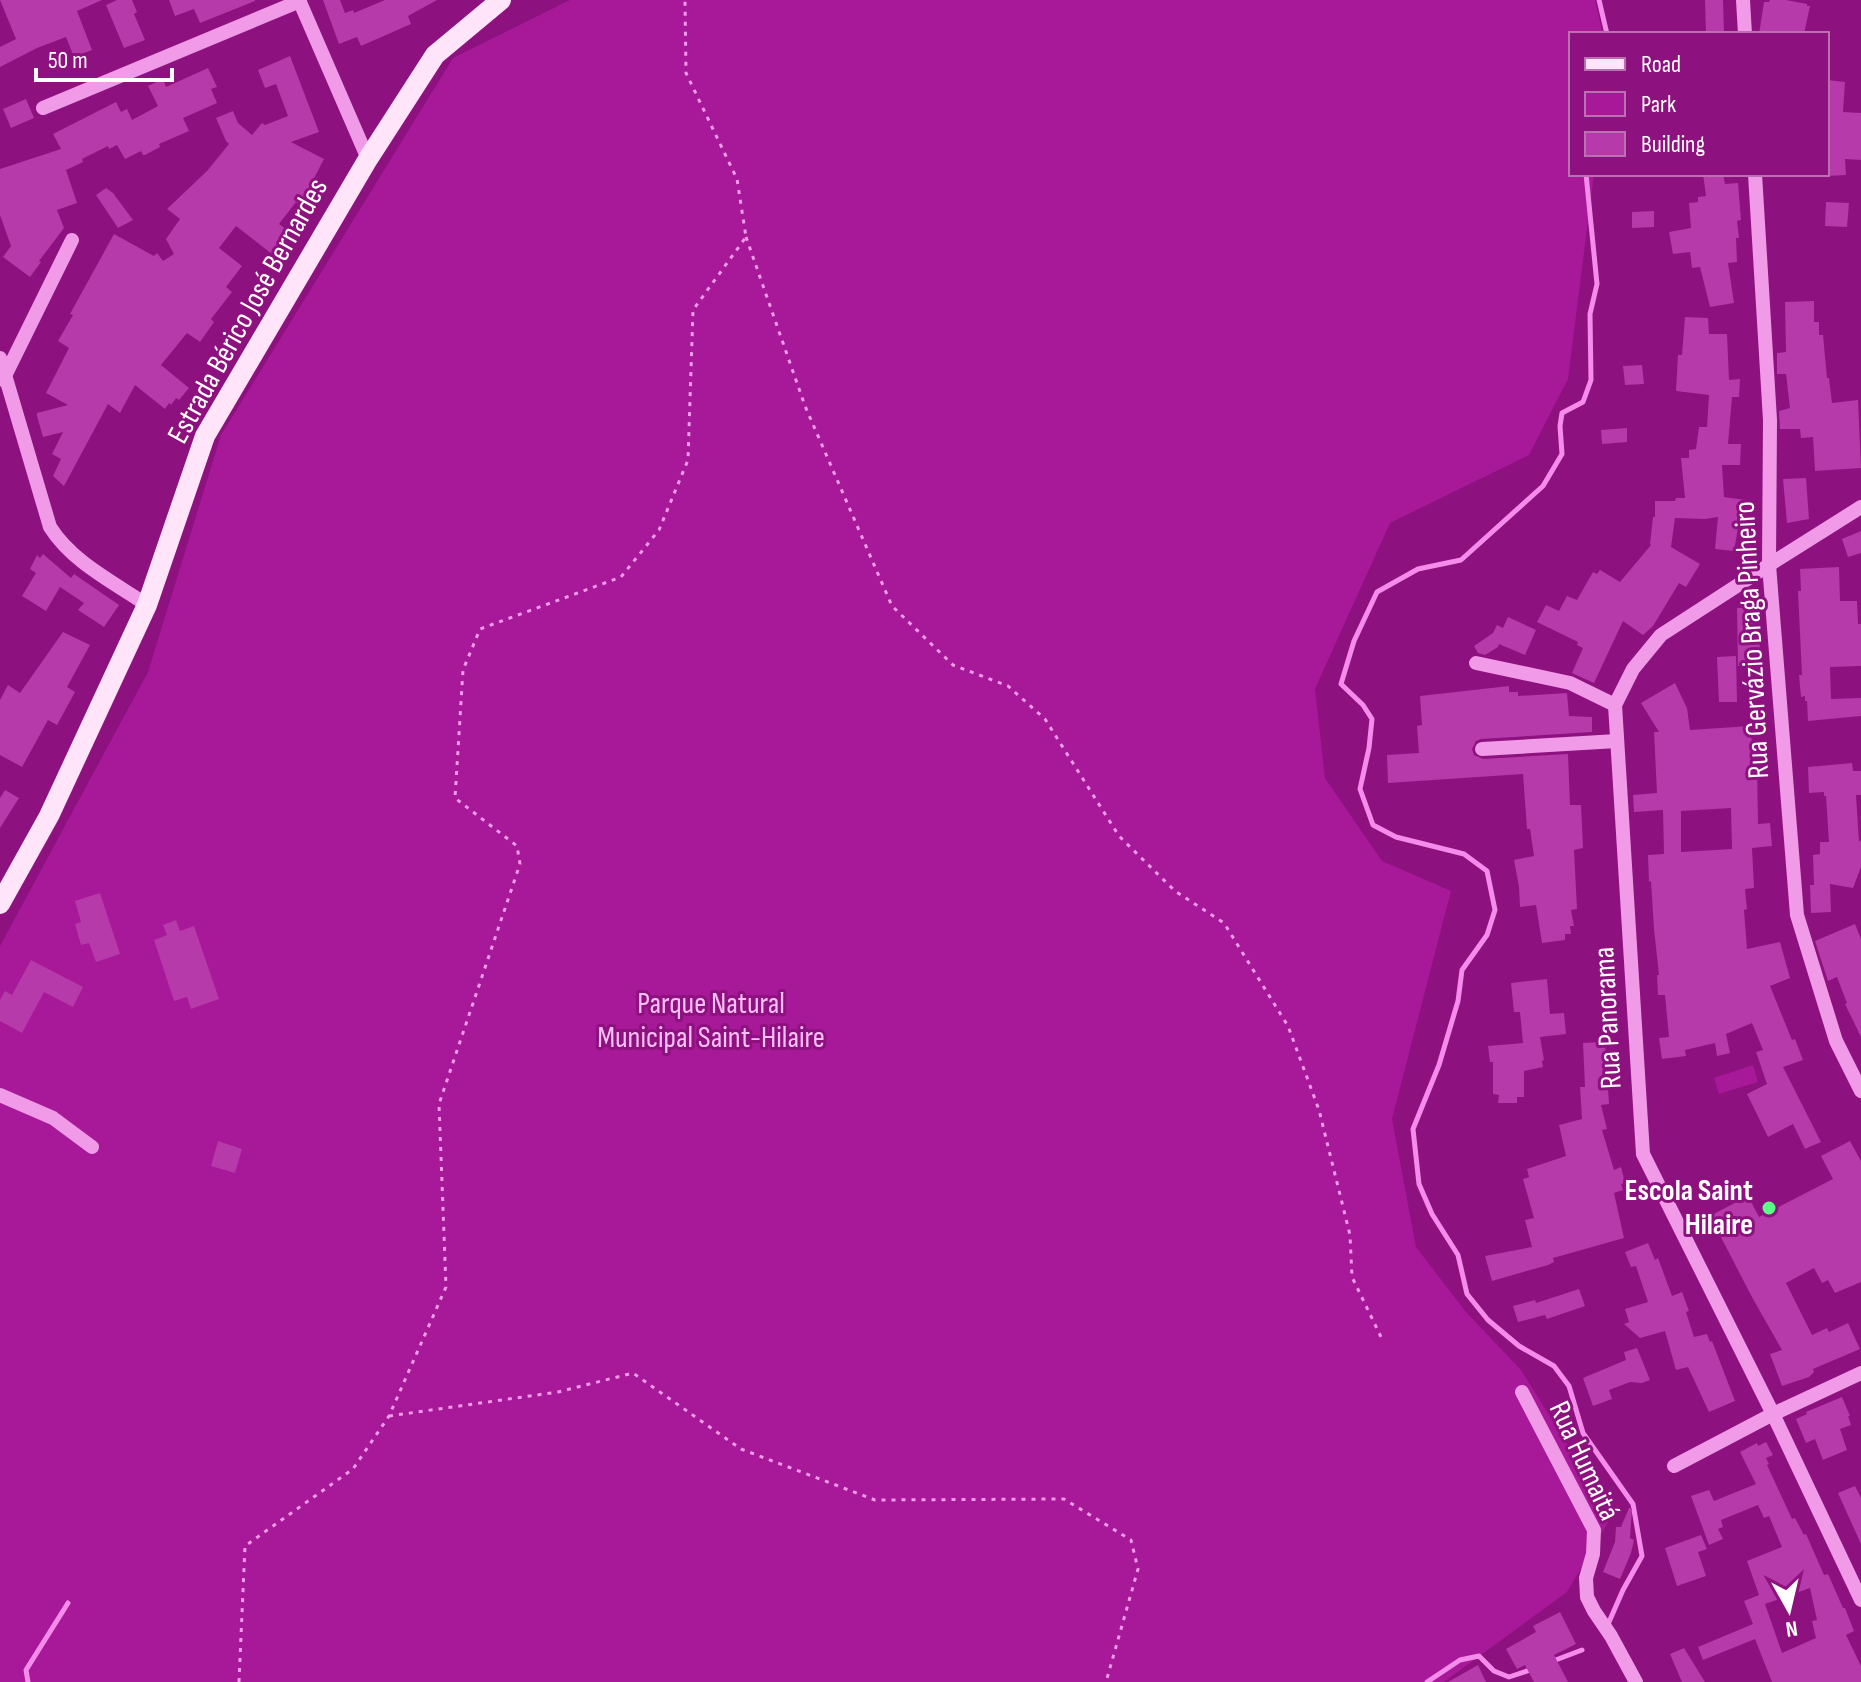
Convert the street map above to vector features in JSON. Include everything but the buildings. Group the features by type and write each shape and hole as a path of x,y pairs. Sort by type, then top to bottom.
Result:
{"main road":[{"name":"Estrada Bérico José Bernardes","path":"0,904 49,816 147,605 205,436 368,159 435,55 501,0"}],"street":[{"path":"43,108 299,0 368,159"},
{"path":"1743,0 1745,32"},
{"name":"Rua Gervázio Braga Pinheiro","path":"1755,176 1770,420 1769,565 1797,915 1836,1041 1861,1091"},
{"path":"3,381 72,240"},
{"path":"0,358 3,381 50,527 59,542 76,557 147,605"},
{"name":"Rua Panorama","path":"1861,507 1661,635 1633,669 1615,705 1643,1154 1773,1414 1861,1600"},
{"path":"1476,663 1570,683 1615,705"},
{"path":"1482,749 1617,741"},
{"path":"0,1095 53,1118 92,1147"},
{"path":"1674,1466 1773,1414 1861,1373"},
{"name":"Rua Humaitá","path":"1522,1392 1594,1530 1593,1554 1586,1578 1587,1597 1636,1682"}],"path":[{"path":"686,0 686,73 737,179 746,237 805,406 892,606 953,665 1008,686 1045,719 1119,836 1175,891 1224,923 1288,1026 1319,1110 1350,1235 1352,1277 1382,1339"},
{"path":"239,1682 245,1546 353,1469 389,1416 446,1287 439,1104 520,864 517,846 455,798 463,670 480,629 621,577 659,530 688,460 693,310 746,237"},
{"path":"389,1416 558,1392 633,1373 741,1449 875,1500 1064,1499 1131,1540 1138,1569 1106,1682"}],"green space":[{"name":"Parque Natural Municipal Saint-Hilaire","path":"570,0 1595,0 1603,32 1569,32 1569,176 1594,176 1568,379 1529,455 1390,523 1315,689 1325,778 1382,861 1451,891 1392,1119 1416,1247 1466,1312 1521,1370 1612,1516 1567,1592 1444,1682 0,1682 0,946 148,672 221,435 453,58"},
{"path":"1753,1065 1758,1082 1719,1094 1714,1078"}],"waterway":[{"path":"1599,0 1607,32"},
{"path":"1586,176 1597,284 1590,314 1591,380 1583,402 1562,413 1562,454 1543,486 1461,560 1418,569 1377,592 1354,641 1341,684 1363,705 1372,719 1360,789 1373,825 1396,837 1464,854 1487,871 1495,910 1487,935 1462,970 1458,1001 1439,1065 1413,1129 1419,1184 1432,1214 1458,1255 1467,1294 1488,1320 1519,1346 1554,1366 1569,1386 1583,1433 1633,1504 1642,1556 1609,1622"},
{"path":"28,1682 26,1670 68,1603"},
{"path":"1553,1661 1582,1650"},
{"path":"1427,1682 1460,1660 1479,1656 1494,1671 1509,1677 1533,1669"}],"place":[{"name":"Escola Saint Hilaire","path":"1769,1208"}]}
